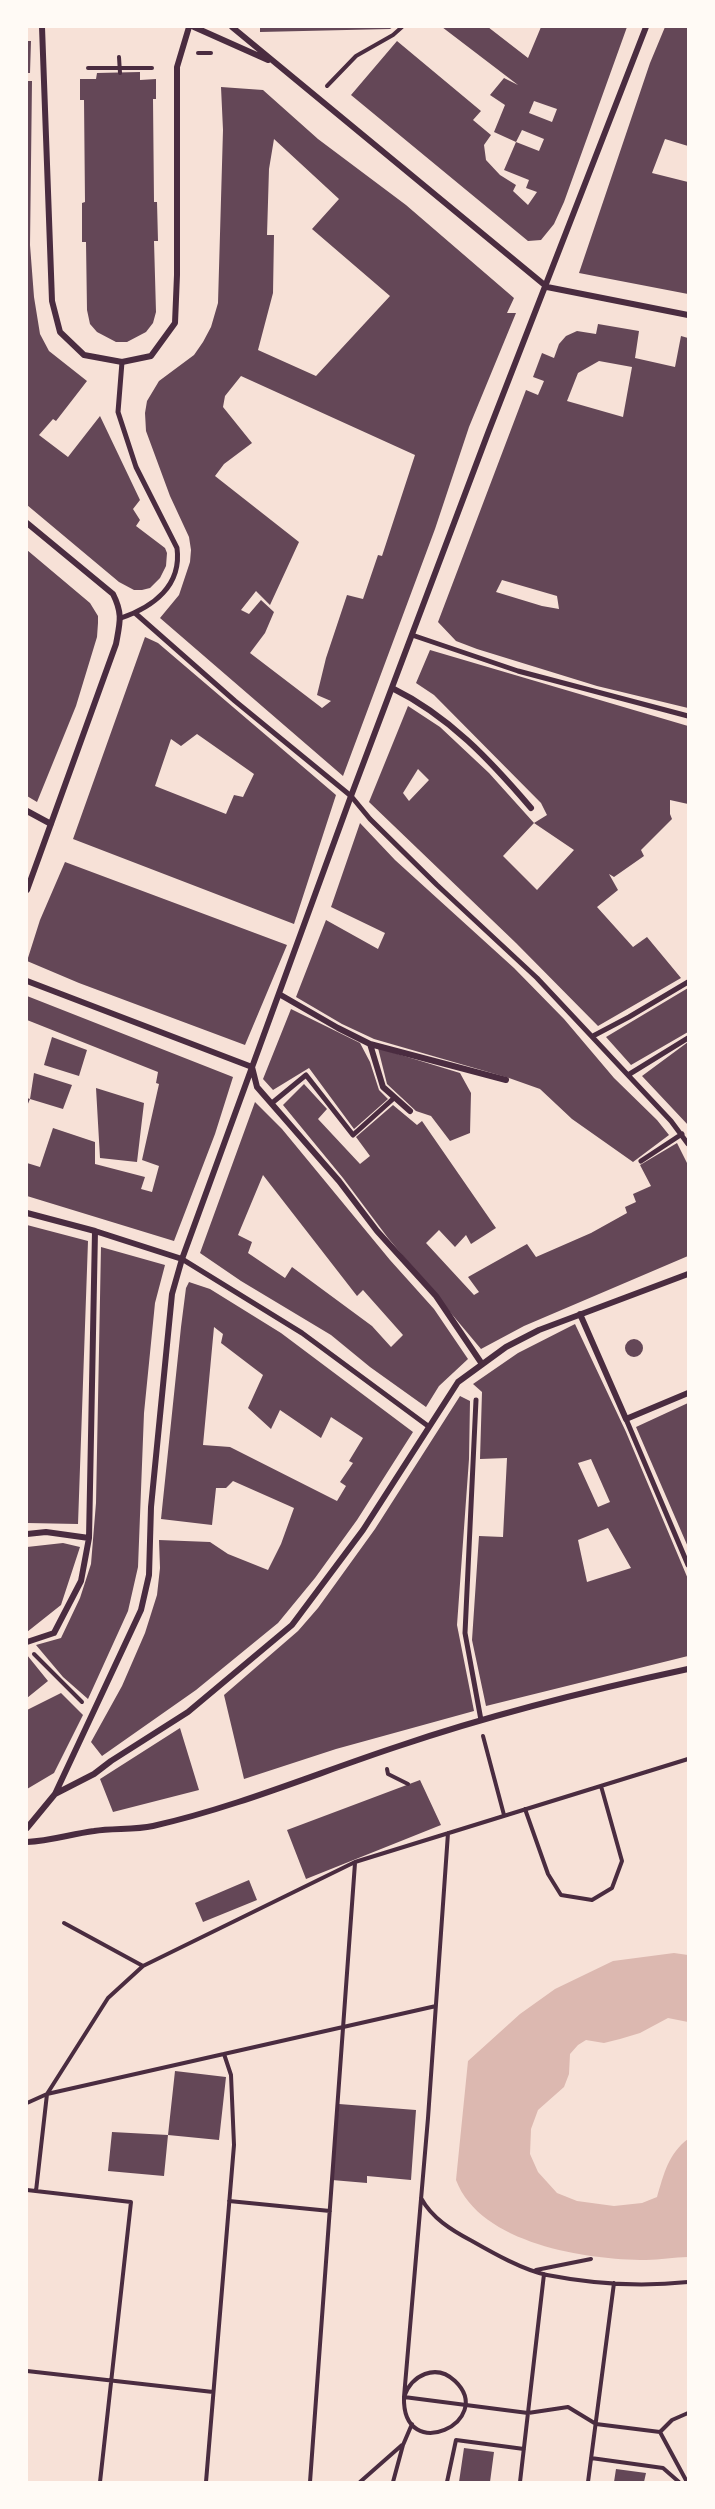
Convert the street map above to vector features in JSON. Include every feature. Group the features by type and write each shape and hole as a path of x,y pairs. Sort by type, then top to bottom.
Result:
{"street":[{"path":"42,27 52,301 60,332 84,355 122,362 151,356 175,323 177,67 189,27"},
{"path":"194,27 273,63"},
{"path":"232,27 547,286 688,315"},
{"path":"27,1828 55,1794 141,1610 149,1575 161,1389 172,1294 182,1259 351,796 488,433 646,27"},
{"path":"121,618 157,601 167,589 178,558 177,548 136,467 118,412 122,362"},
{"path":"27,523 113,594 121,608 116,644 27,890"},
{"path":"135,613 235,701 351,796 370,819 537,978 682,1134 688,1144"},
{"path":"412,635 518,670 688,717"},
{"path":"392,688 426,706 466,738 502,773 531,808"},
{"path":"27,811 51,824"},
{"path":"27,981 252,1067"},
{"path":"592,1036 688,982"},
{"path":"279,994 338,1029 370,1044 506,1080"},
{"path":"628,1075 688,1038"},
{"path":"370,1044 383,1087 410,1112"},
{"path":"252,1067 257,1087 339,1181 376,1231 436,1296 482,1364"},
{"path":"272,1103 306,1075 353,1135 394,1098"},
{"path":"641,1161 682,1134"},
{"path":"27,1213 95,1231 182,1259 302,1333 428,1426"},
{"path":"27,1644 54,1633 81,1581 88,1538 95,1231"},
{"path":"55,1794 94,1774 188,1712 292,1625 363,1530 458,1382 506,1347 539,1330 688,1274"},
{"path":"580,1314 688,1565"},
{"path":"626,1419 688,1393"},
{"path":"476,1400 465,1633 481,1720"},
{"path":"27,1534 46,1532 88,1538"},
{"path":"27,1842 52,1841 94,1831 151,1827 245,1800 398,1746 481,1720 592,1690 688,1669"}],"path":[{"path":"315,97 356,56 393,35 402,27"},
{"path":"119,57 120,70"},
{"path":"88,68 120,70 153,68"},
{"path":"27,1644 93,1713"},
{"path":"485,1740 504,1816"},
{"path":"36,2191 47,2094 108,1998 143,1966 355,1862 688,1759"},
{"path":"387,1769 388,1774 408,1784"},
{"path":"525,1809 548,1874 561,1895 592,1900 612,1888 622,1860 601,1786"},
{"path":"404,2397 407,2387 414,2379 433,2372 452,2378 459,2385 465,2405 462,2414 449,2429 430,2433 412,2424 403,2407 448,1833"},
{"path":"310,2482 355,1862"},
{"path":"64,1923 143,1966"},
{"path":"27,2103 47,2094 436,2006"},
{"path":"206,2482 234,2145 231,2075 224,2054"},
{"path":"27,2190 131,2202 100,2482"},
{"path":"421,2198 429,2212 454,2231 495,2254 544,2274 614,2283 657,2285 688,2282"},
{"path":"229,2201 330,2211"},
{"path":"536,2270 591,2259"},
{"path":"520,2482 544,2274"},
{"path":"588,2482 614,2283"},
{"path":"27,2371 213,2392"},
{"path":"404,2397 528,2413 567,2407 596,2424 660,2432"},
{"path":"660,2432 672,2420 688,2413"},
{"path":"393,2482 403,2445 412,2424"},
{"path":"660,2432 687,2482"},
{"path":"447,2482 456,2440 524,2449"},
{"path":"360,2482 403,2445"},
{"path":"591,2458 663,2468 679,2482"}],"shaded area":[{"path":"674,1953 688,1955 688,2022 668,2018 640,2033 604,2043 586,2040 578,2045 570,2054 569,2074 564,2087 538,2110 531,2129 530,2154 538,2172 557,2193 577,2201 614,2206 642,2203 657,2197 671,2158 688,2139 688,2257 651,2260 622,2259 566,2252 511,2233 488,2220 469,2202 456,2180 468,2061 520,2014 555,1989 613,1961"}],"building":[{"path":"260,27 393,27 390,29 260,32"},
{"path":"442,27 488,27 528,58 541,27 627,27 564,202 554,224 541,240 528,241 351,95 397,41 481,111 473,120 491,135 484,145 486,160 500,175 516,185 513,191 528,205 537,192 526,188 529,180 504,170 516,142 494,132 505,105 490,95 504,78 518,85","holes":["534,101 557,109 552,122 529,113","522,130 544,139 539,151 516,142"]},
{"path":"665,27 688,27 688,146 665,139 652,173 688,182 688,294 579,273 650,63"},
{"path":"27,41 31,41 30,73 27,73"},
{"path":"140,72 140,80 156,79 156,99 153,99 154,202 157,202 158,241 154,241 156,312 153,323 146,332 127,342 116,342 97,332 90,324 87,310 86,242 82,242 82,203 85,202 84,100 80,100 80,79 96,79 97,73"},
{"path":"27,81 32,81 30,245 34,297 40,334 49,351 87,381 56,421 53,419 39,435 68,457 100,416 140,500 133,509 140,520 136,526 165,548 167,553 166,566 160,578 150,588 142,590 134,590 119,582 27,505"},
{"path":"221,87 263,90 318,139 406,205 514,298 507,313 516,313 469,427 435,529 343,776 160,618 179,595 190,562 191,550 189,537 170,496 146,431 145,413 147,401 159,381 194,355 203,342 211,327 218,303 223,130","holes":["274,139 339,199 312,229 390,296 316,376 258,350 273,293 274,235 267,235 269,169","241,376 415,455 382,556 378,555 363,599 347,595 326,658 317,695 331,701 322,708 250,653 265,633 274,612 261,600 249,614 241,610 256,591 270,605 299,542 215,476 224,464 252,443 223,407 225,396"]},
{"path":"598,324 639,331 635,358 675,367 681,336 688,338 688,708 597,686 477,649 456,641 438,622 526,390 538,395 544,381 533,377 542,353 554,358 559,344 566,336 577,331 596,334","holes":["599,361 632,367 623,417 567,401 578,373","502,580 557,596 559,609 496,592"]},
{"path":"27,550 90,603 98,616 97,637 76,706 37,802 27,796"},
{"path":"145,637 158,643 336,795 294,924 73,839","holes":["197,734 254,774 243,797 234,795 226,814 155,786 171,739 181,746"]},
{"path":"430,650 688,726 688,804 670,800 672,819 641,850 644,856 614,877 609,874 618,890 597,907 633,947 647,937 681,978 598,1026 516,943 369,802 408,706 440,727 489,773 534,823 547,815 541,803 434,695 416,683","holes":["418,769 429,780 409,801 403,793","534,823 574,850 537,890 503,856"]},
{"path":"360,823 395,860 514,968 564,1019 614,1078 669,1135 633,1162 572,1119 540,1089 374,1039 342,1024 296,997 326,920 378,949 385,933 331,907"},
{"path":"65,862 287,945 245,1045 79,983 27,961 40,920"},
{"path":"688,988 688,1032 631,1065 606,1037"},
{"path":"27,996 233,1077 215,1134 174,1241 27,1196 27,1163 40,1167 53,1128 95,1142 95,1164 145,1177 141,1189 152,1192 159,1166 142,1160 159,1084 156,1083 158,1072 27,1020"},
{"path":"291,1009 360,1043 370,1062 379,1090 388,1099 354,1129 309,1068 273,1090 263,1079"},
{"path":"52,1037 87,1050 79,1076 44,1065"},
{"path":"688,1042 688,1125 642,1076"},
{"path":"378,1048 460,1073 471,1093 470,1133 450,1141 431,1116 416,1111 387,1084"},
{"path":"34,1073 72,1085 63,1109 30,1099"},
{"path":"304,1084 327,1109 318,1119 360,1164 370,1156 356,1137 393,1105 417,1125 422,1121 496,1228 471,1244 466,1235 455,1247 439,1230 426,1243 474,1295 479,1292 468,1277 527,1244 536,1257 591,1233 627,1213 625,1207 636,1202 633,1194 651,1186 640,1165 677,1143 688,1165 688,1256 524,1326 481,1349 388,1238 343,1178 283,1105"},
{"path":"96,1088 144,1103 137,1162 100,1158"},
{"path":"255,1102 282,1129 390,1260 434,1309 468,1359 439,1386 426,1407 370,1367 331,1335 241,1281 200,1253","holes":["263,1175 357,1296 363,1290 403,1335 391,1347 372,1326 292,1267 285,1278 248,1253 252,1242 238,1235"]},
{"path":"27,1225 88,1241 78,1524 27,1523"},
{"path":"101,1247 165,1265 155,1303 144,1413 138,1567 128,1611 88,1699 63,1677 36,1645 61,1638 80,1598 91,1564 96,1503"},
{"path":"189,1282 210,1289 281,1333 413,1432 357,1520 315,1578 278,1623 196,1690 102,1756 91,1742 122,1686 145,1633 157,1595 160,1568 159,1540 210,1542 228,1554 268,1570 281,1544 294,1508 233,1481 226,1488 216,1488 212,1525 161,1519 186,1288","holes":["214,1327 223,1334 221,1343 263,1375 248,1408 271,1429 280,1410 321,1438 331,1417 363,1438 349,1461 353,1463 340,1482 346,1486 337,1501 230,1447 203,1445"]},
{"path":"575,1324 626,1432 688,1579 688,1656 486,1706 472,1640 479,1536 503,1537 507,1458 480,1459 482,1392 473,1384 518,1353","holes":["591,1459 610,1502 598,1507 578,1463","608,1528 631,1568 587,1582 578,1540"]},
{"path":"634,1339 640,1342 643,1348 640,1354 634,1357 628,1354 625,1348 628,1342"},
{"path":"460,1396 470,1401 469,1459 457,1625 474,1711 336,1749 244,1779 224,1695 298,1631 318,1608 375,1529"},
{"path":"688,1403 688,1547 636,1427"},
{"path":"63,1543 80,1547 61,1605 27,1632 27,1547"},
{"path":"27,1655 48,1681 27,1698"},
{"path":"61,1693 83,1715 54,1773 27,1789 27,1710"},
{"path":"180,1728 199,1790 113,1812 100,1779"},
{"path":"420,1780 441,1825 306,1879 287,1830"},
{"path":"249,1880 257,1900 203,1922 195,1903"},
{"path":"175,2071 226,2077 219,2140 168,2135"},
{"path":"339,2104 416,2110 411,2180 367,2176 367,2183 332,2180"},
{"path":"112,2132 168,2135 164,2176 108,2171"},
{"path":"464,2448 494,2452 490,2482 459,2482"},
{"path":"616,2469 646,2473 644,2482 614,2482"}]}
